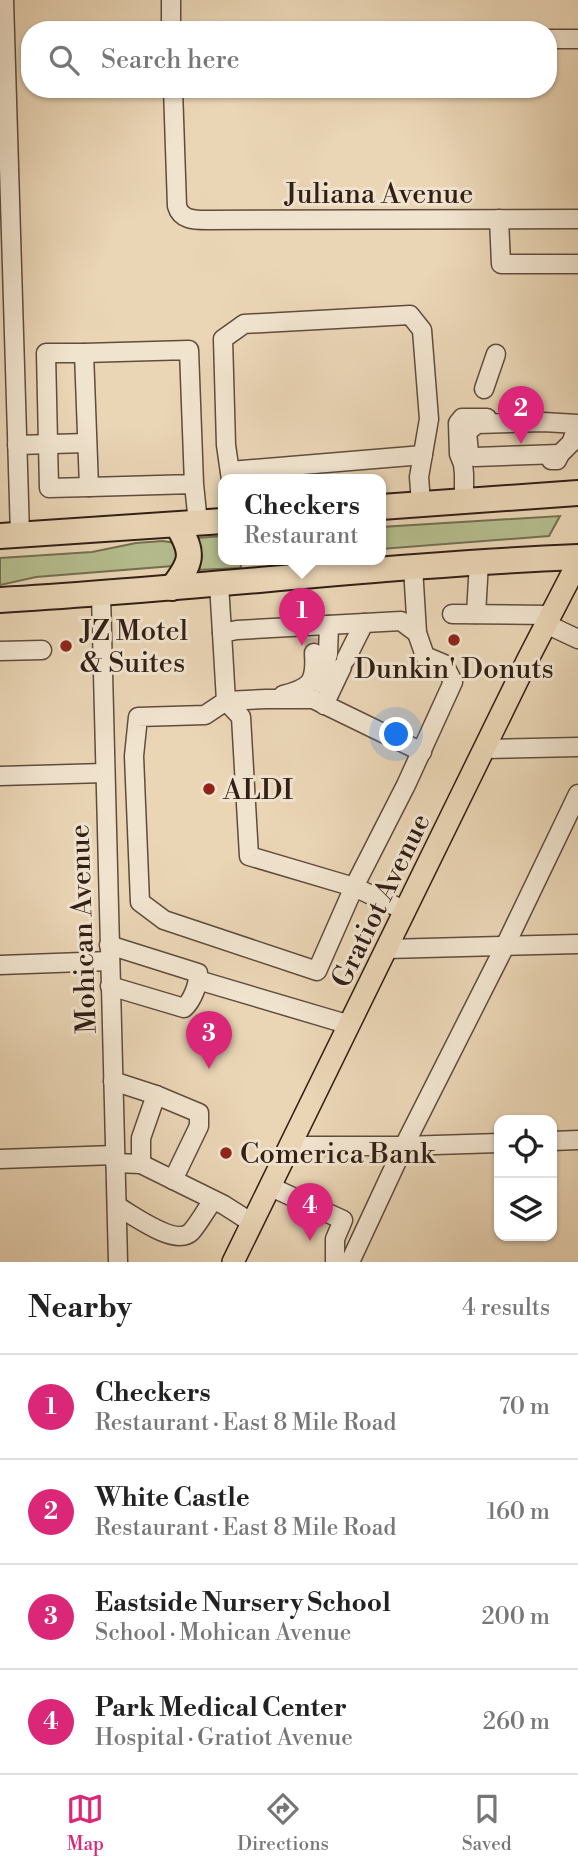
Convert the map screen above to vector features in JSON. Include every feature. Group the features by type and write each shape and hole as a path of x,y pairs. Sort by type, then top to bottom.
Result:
{"highway":[{"path":"386,506 578,493"},
{"path":"10,536 218,521"},
{"path":"172,588 184,573 190,558 187,524"},
{"path":"0,600 219,584 258,570 413,567 578,559"}],"main road":[{"name":"Gratiot Avenue","path":"233,1262 548,619 571,593 578,559"}],"street":[{"path":"4,0 17,445 9,478 10,536"},
{"path":"171,0 172,21"},
{"path":"557,39 578,38"},
{"name":"Juliana Avenue","path":"173,98 179,211 194,220 578,219"},
{"path":"499,219 501,264 578,264"},
{"path":"230,474 226,445 223,339 244,324 410,315 422,330 429,419 419,477 421,503"},
{"path":"187,524 194,484 189,350 46,354 49,488 194,484"},
{"path":"84,353 89,487"},
{"path":"484,389 496,354"},
{"path":"464,500 458,423 462,418 578,417"},
{"path":"463,464 557,460 571,443 578,425 543,422 477,424 467,432 469,453 475,457 560,454"},
{"path":"17,445 87,443"},
{"path":"240,474 423,455"},
{"path":"476,614 479,562"},
{"path":"413,567 417,633 425,656 444,664 453,682 422,752 354,887 317,971 164,920 140,902 134,756 138,717 205,715 226,701 265,699 319,702 422,752"},
{"path":"219,584 226,701 241,717 249,856 354,887 406,911"},
{"name":"Mohican Avenue","path":"101,594 118,1262"},
{"path":"452,614 548,619 578,639"},
{"path":"222,633 317,635 364,623 401,621 417,633"},
{"path":"319,702 344,663 364,623"},
{"path":"265,699 302,690 311,681 315,670 317,635"},
{"path":"317,635 328,654 319,702"},
{"path":"0,651 42,650"},
{"path":"484,749 578,747"},
{"path":"0,776 104,773"},
{"path":"350,1262 404,1146 578,794"},
{"path":"387,949 578,944"},
{"path":"0,965 109,953 198,973 198,980 188,1005 184,1008 110,986"},
{"path":"198,980 350,1025"},
{"path":"113,1081 199,1113 200,1120 193,1140 173,1180"},
{"path":"141,1164 141,1138 156,1095"},
{"path":"557,1141 578,1140"},
{"path":"290,1146 494,1143"},
{"path":"0,1159 115,1159 141,1164 252,1223"},
{"path":"271,1187 343,1220 335,1239 335,1262"},
{"path":"117,1206 163,1233 179,1237 190,1233 213,1200"}],"green space":[{"path":"560,516 549,536 386,549 386,527"},
{"path":"218,536 218,565 241,565 241,568 196,570 197,538"},
{"path":"136,543 175,543 180,553 173,566 36,577 0,585 0,558 92,552"}],"tunnel":[{"path":"313,638 314,653"}],"place":[{"name":"White Castle","path":"521,444"},
{"name":"Dunkin' Donuts","path":"454,640"},
{"name":"JZ Motel & Suites","path":"66,646"},
{"name":"Checkers","path":"302,646"},
{"name":"ALDI","path":"209,789"},
{"name":"Eastside Nursery School","path":"209,1069"},
{"name":"Comerica Bank","path":"226,1153"},
{"name":"Park Medical Center","path":"310,1241"}]}
